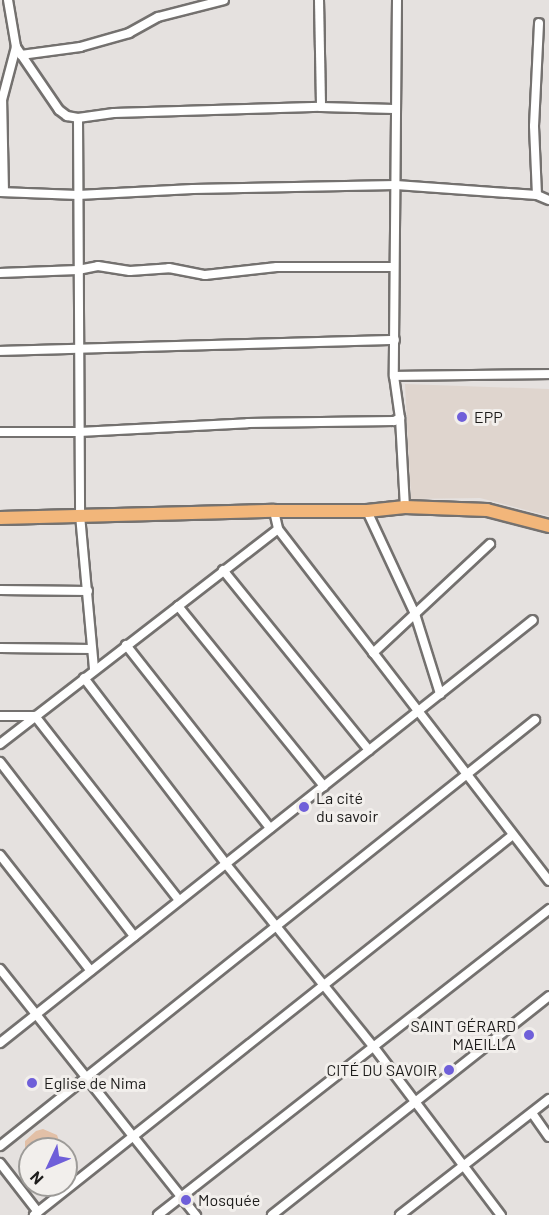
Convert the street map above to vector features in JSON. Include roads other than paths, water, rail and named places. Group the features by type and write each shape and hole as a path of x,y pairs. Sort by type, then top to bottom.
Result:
{"main road":[{"path":"0,518 368,511 405,507 487,510 549,526"}],"street":[{"path":"8,0 16,47 42,81 59,110 68,116 78,118 114,113 321,107 394,109"},
{"path":"21,55 80,47 129,33 158,17 224,0"},
{"path":"319,0 321,107"},
{"path":"397,0 394,109 396,185 396,246 393,267 394,376 400,418 405,507"},
{"path":"537,195 534,126 539,23"},
{"path":"16,47 2,100 2,192 78,195 193,189 396,185 537,195 549,200"},
{"path":"78,118 80,515 94,669"},
{"path":"0,273 78,270 98,266 130,271 169,268 205,275 277,267 393,267"},
{"path":"0,351 80,351 395,340"},
{"path":"394,376 549,374"},
{"path":"0,432 79,432 248,423 394,421 400,418"},
{"path":"274,511 278,529 549,881"},
{"path":"368,511 415,614 440,694"},
{"path":"0,744 94,669 278,529"},
{"path":"373,654 490,544"},
{"path":"223,570 369,750"},
{"path":"0,590 87,591"},
{"path":"178,606 324,786"},
{"path":"0,1042 533,620"},
{"path":"126,645 270,828"},
{"path":"0,648 92,649"},
{"path":"84,678 226,864 416,1101 501,1215"},
{"path":"0,716 35,716"},
{"path":"35,716 179,900"},
{"path":"0,1146 535,720"},
{"path":"0,762 134,936"},
{"path":"0,1163 36,1214 513,835"},
{"path":"0,855 91,970"},
{"path":"158,1215 549,909"},
{"path":"0,969 196,1215"},
{"path":"272,1215 549,996"},
{"path":"400,1215 549,1099"},
{"path":"532,1113 549,1137"}],"place":[{"name":"EPP","path":"462,417"},
{"name":"La cité du savoir","path":"304,807"},
{"name":"SAINT GÉRARD MAEILLA","path":"529,1035"},
{"name":"CITÉ DU SAVOIR","path":"449,1070"},
{"name":"Eglise de Nima","path":"32,1083"},
{"name":"Mosquée","path":"186,1200"}]}
